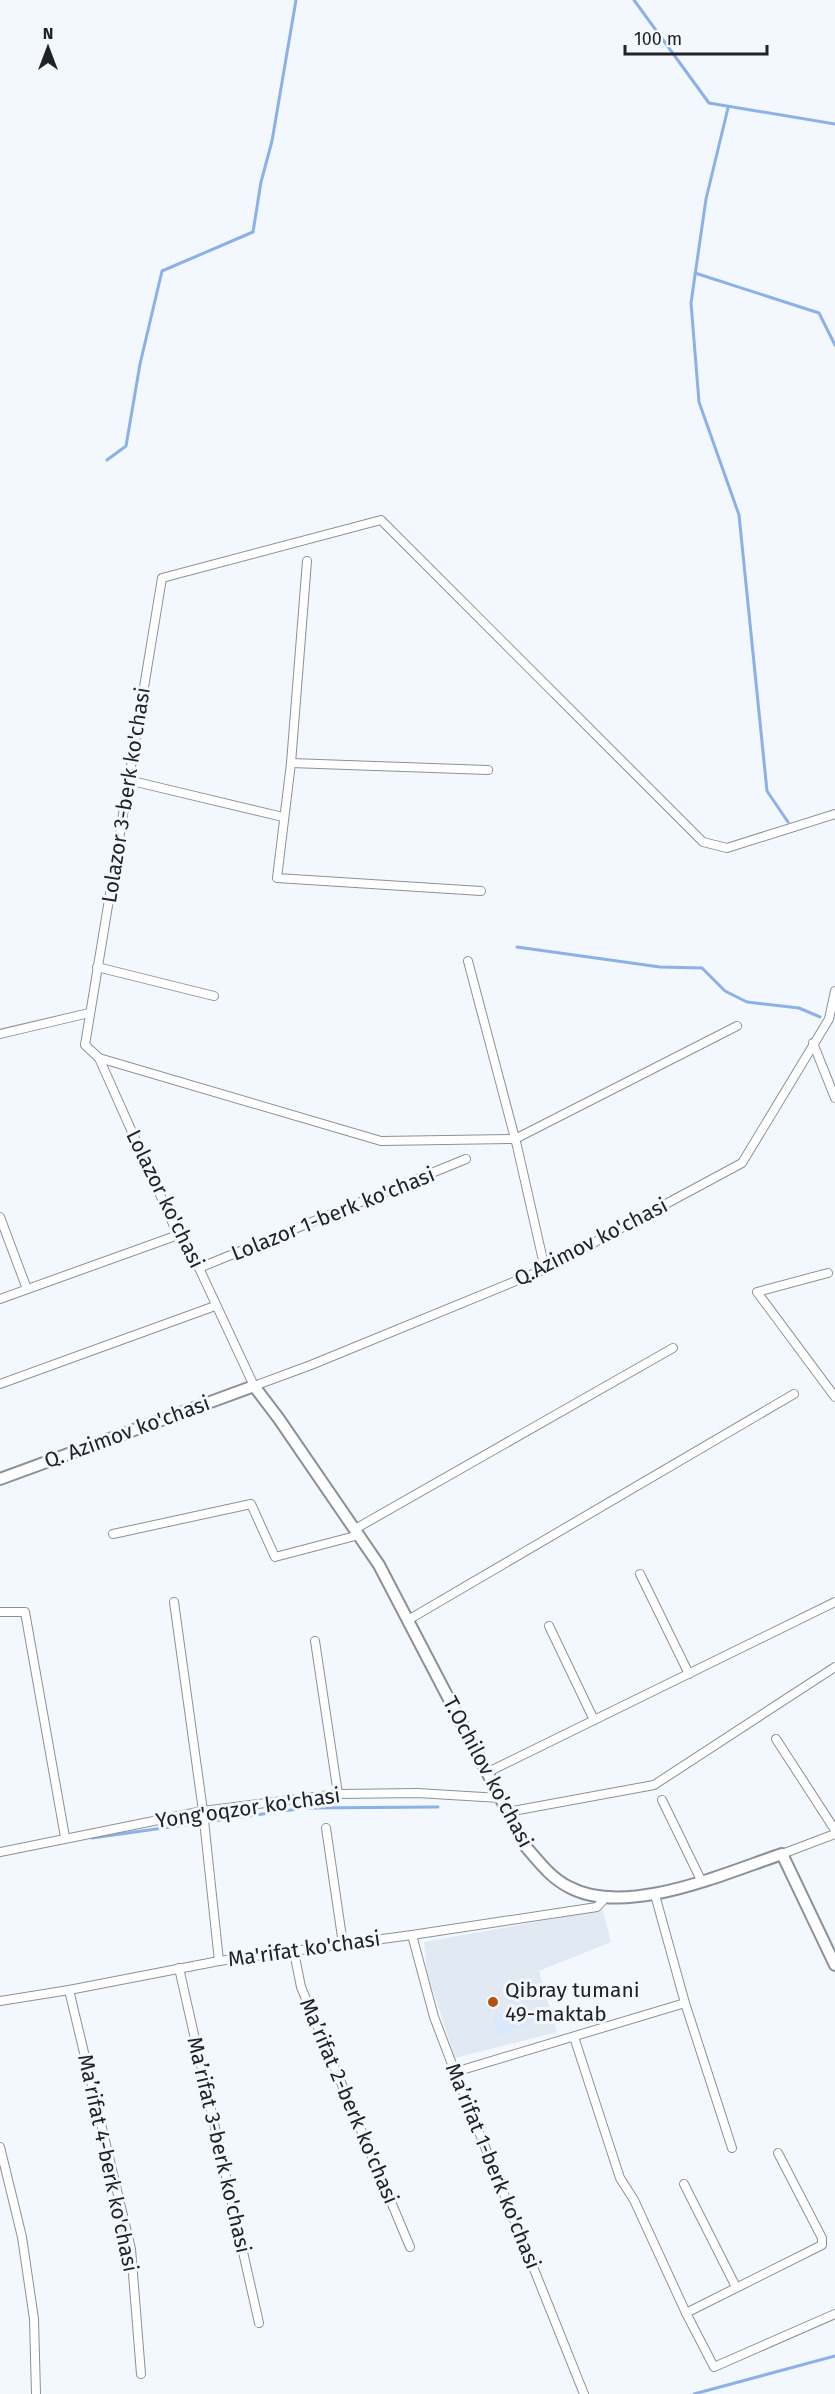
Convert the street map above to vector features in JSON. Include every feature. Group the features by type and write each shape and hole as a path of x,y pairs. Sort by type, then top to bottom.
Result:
{"main road":[{"name":"Q. Azimov ko'chasi","path":"0,1479 254,1386"},
{"name":"T.Ochilov ko'chasi","path":"254,1386 379,1565 526,1847 550,1875 571,1888 606,1897 629,1899 655,1895 783,1854"},
{"path":"783,1854 835,1965"}],"street":[{"name":"Lolazor 3-berk ko'chasi","path":"89,1013 162,578 381,520 704,842 727,848 835,814"},
{"path":"307,561 291,764 277,878 481,891"},
{"path":"291,764 488,770"},
{"path":"128,780 283,817"},
{"path":"468,961 515,1139 545,1269"},
{"path":"97,967 214,996"},
{"name":"Q.Azimov ko'chasi","path":"254,1386 545,1269 742,1163 829,1019 833,1011 835,991"},
{"path":"0,1034 89,1013"},
{"name":"Lolazor ko'chasi","path":"89,1013 85,1045 99,1058 178,1235 199,1268 254,1386"},
{"path":"99,1058 381,1141 515,1139 737,1026"},
{"path":"813,1043 835,1098"},
{"name":"Lolazor 1-berk ko'chasi","path":"199,1268 466,1159"},
{"path":"0,1217 27,1289"},
{"path":"0,1299 178,1235"},
{"path":"828,1273 757,1292 835,1397"},
{"path":"0,1384 215,1306"},
{"path":"113,1534 251,1504 275,1557 357,1532 672,1348"},
{"path":"408,1620 794,1394"},
{"path":"640,1574 689,1674"},
{"path":"174,1602 203,1811 219,1961"},
{"path":"486,1773 835,1602"},
{"path":"0,1612 25,1612 64,1837"},
{"path":"549,1626 594,1720"},
{"path":"315,1641 338,1794"},
{"path":"507,1812 654,1785 835,1667"},
{"path":"776,1739 835,1832 783,1854"},
{"name":"Yong'oqzor ko'chasi","path":"0,1852 64,1837 203,1811 338,1794 417,1792 500,1798"},
{"path":"662,1800 701,1880"},
{"path":"326,1828 343,1944"},
{"path":"655,1895 685,2002 732,2148"},
{"name":"Ma'rifat ko'chasi","path":"0,2001 219,1961 597,1907 606,1897"},
{"name":"Ma’rifat 1-berk ko'chasi","path":"412,1935 434,2017 584,2394"},
{"name":"Ma’rifat 2-berk ko'chasi","path":"294,1952 302,1988 410,2247"},
{"name":"Ma’rifat 3-berk ko'chasi","path":"179,1968 259,2323"},
{"name":"Ma’rifat 4-berk ko'chasi","path":"69,1990 131,2249 141,2374"},
{"path":"455,2072 685,2002"},
{"path":"574,2037 620,2178 634,2200 686,2313 714,2367 835,2314"},
{"path":"0,2147 22,2237 34,2319 36,2394"},
{"path":"686,2313 822,2245 822,2238 778,2153"},
{"path":"684,2184 736,2287"}],"shaded area":[{"name":"Qibray tumani 49-maktab","path":"603,1910 611,1942 539,1971 557,2032 455,2058 427,1972 424,1942"},
{"path":"526,2007 531,2026 498,2035 493,2016"}],"waterway":[{"path":"107,460 126,446 140,364 162,271 253,232 261,182 272,141 296,0"},
{"path":"634,0 709,103 835,124"},
{"path":"728,108 706,199 691,303 699,402 739,515 767,791 788,822"},
{"path":"695,273 819,313 835,345"},
{"path":"517,947 660,967 702,968 725,991 747,1002 799,1008 820,1017"},
{"path":"92,1838 305,1808 438,1807"},
{"path":"694,2394 835,2356"}],"place":[{"name":"Qibray tumani 49-maktab","path":"493,2002"}]}
